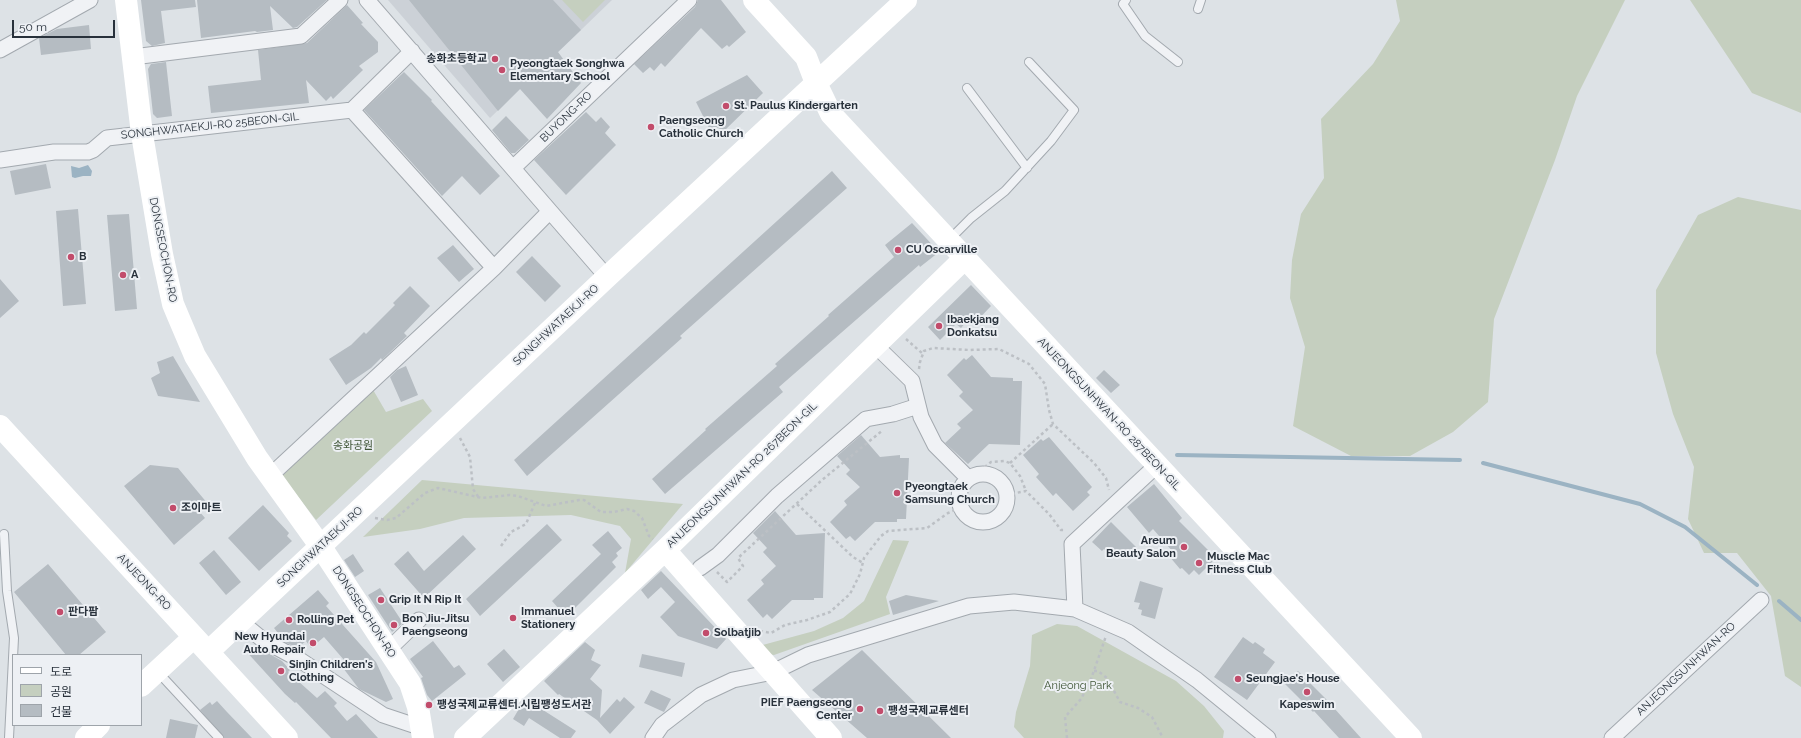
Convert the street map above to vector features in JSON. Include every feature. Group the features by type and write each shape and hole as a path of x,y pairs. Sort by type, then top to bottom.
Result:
{"street":[{"path":"0,50 90,0"},
{"name":"DONGSEOCHON-RO","path":"126,0 142,134 162,254 173,304 195,356 258,458 322,547 410,683 418,707 422,733"},
{"path":"133,57 301,36 340,0"},
{"path":"367,0 412,50 549,212 607,277"},
{"name":"BUYONG-RO","path":"513,168 689,0"},
{"path":"754,0 806,57 816,83"},
{"name":"SONGHWATAEKJI-RO","path":"142,685 157,671 240,621 322,547 607,277 906,0"},
{"path":"412,50 352,110 494,268"},
{"name":"ANJEONGSUNHWAN-RO 287BEON-GIL","path":"816,83 831,114 1156,466 1411,738"},
{"name":"SONGHWATAEKJI-RO 25BEON-GIL","path":"0,160 54,152 88,152 93,150 107,138 352,110"},
{"path":"271,475 494,268 549,212"},
{"name":"ANJEONGSUNHWAN-RO 267BEON-GIL","path":"831,738 772,672 668,547 965,258"},
{"path":"875,345 912,381 920,416 935,445 973,476"},
{"path":"704,565 777,496 866,419 893,414 918,406"},
{"name":"ANJEONG-RO","path":"0,426 287,738"},
{"path":"1075,609 1072,544 1156,466"},
{"path":"989,474 999,479 1005,488 1006,495 1004,510 997,518 987,522 976,522 966,517 960,508 958,497 961,486 973,476 989,474"},
{"path":"465,738 668,547"},
{"name":"ANJEONGSUNHWAN-RO","path":"1612,738 1761,600"},
{"path":"653,738 662,725 701,695 733,680 772,672 808,655 969,606 1014,602 1075,609 1128,632 1197,680 1268,738"},
{"path":"389,650 419,620"},
{"path":"240,621 263,640 300,660 383,714 422,733"},
{"path":"86,738 99,726"}],"lane":[{"path":"1126,0 1123,4 1145,36 1178,62"},
{"path":"1198,9 1200,0"},
{"path":"948,241 971,218 1005,191 1027,168 1074,110 1029,62"},
{"path":"967,88 1027,168"},
{"path":"4,534 7,591 14,638 13,654"},
{"path":"157,671 219,738"},
{"path":"9,738 12,678"}],"path":[{"path":"894,327 923,354"},
{"path":"933,348 999,349 1007,351 1029,364 1045,384 1049,410 1054,424 1100,471 1108,485 1109,490 1107,494"},
{"path":"704,565 727,582 743,566 738,558 822,480 883,431 893,414"},
{"path":"452,424 469,454 472,468 473,489 480,498"},
{"path":"1010,463 1054,424"},
{"path":"973,476 991,462 1010,463 1020,476 1026,490 1049,514 1061,530 1071,527"},
{"path":"358,513 387,520 396,518 425,493 438,488 480,498 510,495 524,498 546,506 584,500 601,512 614,512 628,509 634,511 642,518 649,536 656,542 668,547"},
{"path":"1006,495 1026,490"},
{"path":"501,546 511,532 526,524 535,503"},
{"path":"797,504 853,557 863,563"},
{"path":"759,630 771,633 785,625 807,620 830,612 850,594 860,574 864,558 875,542 888,531 927,528 948,513 960,508"},
{"path":"1067,738 1065,717 1081,699 1094,671 1110,624"},
{"path":"1094,671 1098,671 1107,678 1120,702 1138,708 1152,717 1163,738"}],"shaded area":[{"name":"송화초등학교","path":"388,0 612,0 490,118"}],"green space":[{"path":"562,0 605,0 583,22"},
{"path":"1396,0 1625,0 1577,96 1555,160 1494,319 1488,402 1453,432 1410,456 1351,456 1293,426 1305,347 1290,298 1292,260 1301,214 1324,178 1321,119 1373,64 1400,21"},
{"path":"1690,0 1801,0 1801,113 1752,93"},
{"path":"1738,197 1801,210 1801,687 1785,676 1771,596 1737,553 1704,553 1688,519 1694,467 1673,414 1656,353 1656,290 1698,215"},
{"name":"송화공원","path":"372,388 386,412 423,399 432,411 316,520 282,476"},
{"path":"422,480 683,504 625,573 631,539 620,526 571,515 464,518 420,529 363,537"},
{"path":"893,540 909,541 886,597 890,614 774,655 768,654 759,646 814,631 843,618 864,601"},
{"name":"Anjeong Park","path":"1057,624 1077,626 1176,681 1204,706 1224,731 1223,738 1024,738 1014,727 1016,712 1030,666 1032,635"}],"water":[{"path":"88,165 92,171 91,176 72,177 71,166 79,168"}],"building":[{"path":"141,0 195,0 196,7 161,11 165,43 152,46 146,41"},
{"path":"197,0 327,0 297,27 293,28 270,6 273,30 201,38"},
{"name":"송화초등학교","path":"409,0 553,0 581,30 558,52 581,83 547,119 520,89 498,111"},
{"path":"698,0 721,0 746,32 729,47 727,45 722,49 701,28 665,67 661,63 654,71 650,67 643,73 634,64 695,7"},
{"path":"347,5 363,23 361,24 378,42 378,52 359,66 363,70 333,99 331,96 326,101 306,80 309,103 211,113 208,86 261,80 258,50 307,43"},
{"path":"89,25 91,49 41,55 39,38 57,29"},
{"path":"166,62 172,116 157,118 153,114 148,69 151,64"},
{"path":"404,72 432,100 431,101 500,176 480,195 462,176 442,196 364,110"},
{"path":"747,75 763,93 724,131 716,127 710,130 696,102"},
{"path":"586,112 596,122 601,117 610,127 605,133 616,145 566,195 534,160"},
{"path":"506,116 529,140 515,153 511,153 492,130"},
{"path":"46,164 51,188 15,195 10,171"},
{"path":"832,171 847,188 680,336 682,338 527,476 514,460"},
{"name":"B","path":"78,209 86,304 63,306 56,211"},
{"name":"A","path":"129,214 137,309 115,311 107,215"},
{"path":"912,223 939,252 920,267 919,265 779,387 783,392 665,494 652,479 706,430 705,429 777,366 775,364 829,316 828,315 894,257 885,245"},
{"path":"453,245 474,269 459,282 437,258"},
{"path":"532,256 561,286 545,302 516,272"},
{"path":"0,279 19,301 0,318"},
{"path":"971,285 991,306 973,325 967,321 961,328 956,324 940,340 928,327"},
{"path":"410,286 430,306 404,333 407,336 382,360 381,358 371,368 346,385 329,359 351,345 364,332 366,334 395,305 393,303"},
{"path":"972,355 991,377 1013,378 1013,381 1022,381 1020,445 989,444 968,464 945,443 961,428 957,424 973,410 959,396 963,392 947,375 964,358 966,360"},
{"path":"173,356 200,402 158,396 151,378 160,373 157,362"},
{"path":"406,366 418,395 401,402 390,377 397,370"},
{"path":"1104,370 1120,385 1111,393 1096,378"},
{"path":"861,435 880,457 900,455 900,458 909,458 906,519 897,519 897,522 875,522 855,541 850,536 846,539 830,522 847,505 844,501 860,487 846,474 850,470 837,456"},
{"path":"1049,437 1092,487 1087,492 1090,495 1073,511 1056,493 1053,496 1036,477 1039,474 1023,455 1041,439 1043,441"},
{"name":"조이마트","path":"150,465 178,468 208,504 199,511 205,518 174,545 124,486"},
{"path":"1154,484 1182,518 1179,521 1216,558 1199,575 1194,570 1189,575 1182,568 1180,569 1169,556 1173,552 1153,529 1149,533 1127,507"},
{"path":"263,505 289,533 287,536 292,541 259,571 228,538"},
{"path":"775,511 796,535 825,533 823,598 814,598 814,600 792,600 772,619 767,614 763,618 747,600 764,584 761,580 776,566 763,552 767,548 753,533"},
{"path":"1111,522 1140,551 1132,559 1127,554 1123,558 1120,555 1119,556 1110,547 1106,551 1104,549 1102,551 1092,542"},
{"path":"547,524 562,540 480,616 466,599"},
{"path":"608,531 622,548 616,553 618,556 612,562 616,567 566,617 552,601 601,554 592,545"},
{"path":"463,535 476,549 424,598 394,564 408,551 424,571"},
{"path":"214,550 241,582 226,595 199,563"},
{"path":"353,554 364,571 355,577 344,560"},
{"name":"판다팜","path":"48,564 106,632 80,654 65,654 14,592"},
{"path":"661,571 726,639 717,649 678,636 660,617 675,602 661,587 648,599 641,590"},
{"path":"1140,581 1163,588 1155,619 1141,615 1142,610 1138,609 1140,603 1134,602"},
{"path":"380,588 403,623 392,632 368,595"},
{"path":"318,590 329,603 326,606 376,662 393,699 386,702 359,689 340,664 344,660 324,637 311,648 306,641 297,648 285,642 274,628"},
{"path":"906,595 939,601 893,615 889,601"},
{"path":"1243,637 1253,644 1255,642 1265,649 1263,653 1275,662 1247,700 1214,677"},
{"path":"433,641 454,668 459,665 466,674 432,701 427,695 421,678 423,677 410,659"},
{"path":"585,642 595,650 591,660 601,665 590,679 602,690 600,718 617,699 620,702 624,697 635,707 610,734 597,720 559,694 558,695 544,681"},
{"path":"259,648 282,661 290,670 288,672 317,698 325,691 337,703 334,706 347,721 356,714 378,738 331,738 296,702 295,703 285,694 244,649"},
{"path":"504,649 520,667 503,682 487,664"},
{"name":"팽성국제교류센터","path":"862,650 951,738 867,738 812,690"},
{"path":"642,654 685,663 682,677 639,667"},
{"path":"1298,671 1361,738 1339,738 1314,711 1313,712 1285,684"},
{"path":"651,690 671,699 664,712 644,703"},
{"path":"217,701 252,738 224,738 200,710 210,702 212,705"},
{"path":"523,702 530,707 532,703 576,731 571,738 560,738 529,718 524,726 513,719"},
{"path":"170,719 198,725 195,738 166,738"}],"waterway":[{"path":"1177,455 1460,460"},
{"path":"1483,463 1640,504 1685,527 1757,585"},
{"path":"1779,601 1801,620"}],"place":[{"name":"송화초등학교","path":"495,59"},
{"name":"Pyeongtaek Songhwa Elementary School","path":"502,70"},
{"name":"St. Paulus Kindergarten","path":"726,106"},
{"name":"Paengseong Catholic Church","path":"651,127"},
{"name":"CU Oscarville","path":"898,250"},
{"name":"B","path":"71,257"},
{"name":"A","path":"123,275"},
{"name":"Ibaekjang Donkatsu","path":"939,326"},
{"name":"Pyeongtaek Samsung Church","path":"897,493"},
{"name":"조이마트","path":"173,508"},
{"name":"Areum Beauty Salon","path":"1184,547"},
{"name":"Muscle Mac Fitness Club","path":"1199,563"},
{"name":"Grip It N Rip It","path":"381,600"},
{"name":"판다팜","path":"60,612"},
{"name":"Immanuel Stationery","path":"513,618"},
{"name":"Rolling Pet","path":"289,620"},
{"name":"Bon Jiu-Jitsu Paengseong","path":"394,625"},
{"name":"Solbatjib","path":"706,633"},
{"name":"New Hyundai Auto Repair","path":"313,643"},
{"name":"Sinjin Children's Clothing","path":"281,671"},
{"name":"Seungjae's House","path":"1238,679"},
{"name":"Kapeswim","path":"1307,692"},
{"name":"팽성국제교류센터.시립팽성도서관","path":"429,705"},
{"name":"PIEF Paengseong Center","path":"860,709"},
{"name":"팽성국제교류센터","path":"880,711"}]}
